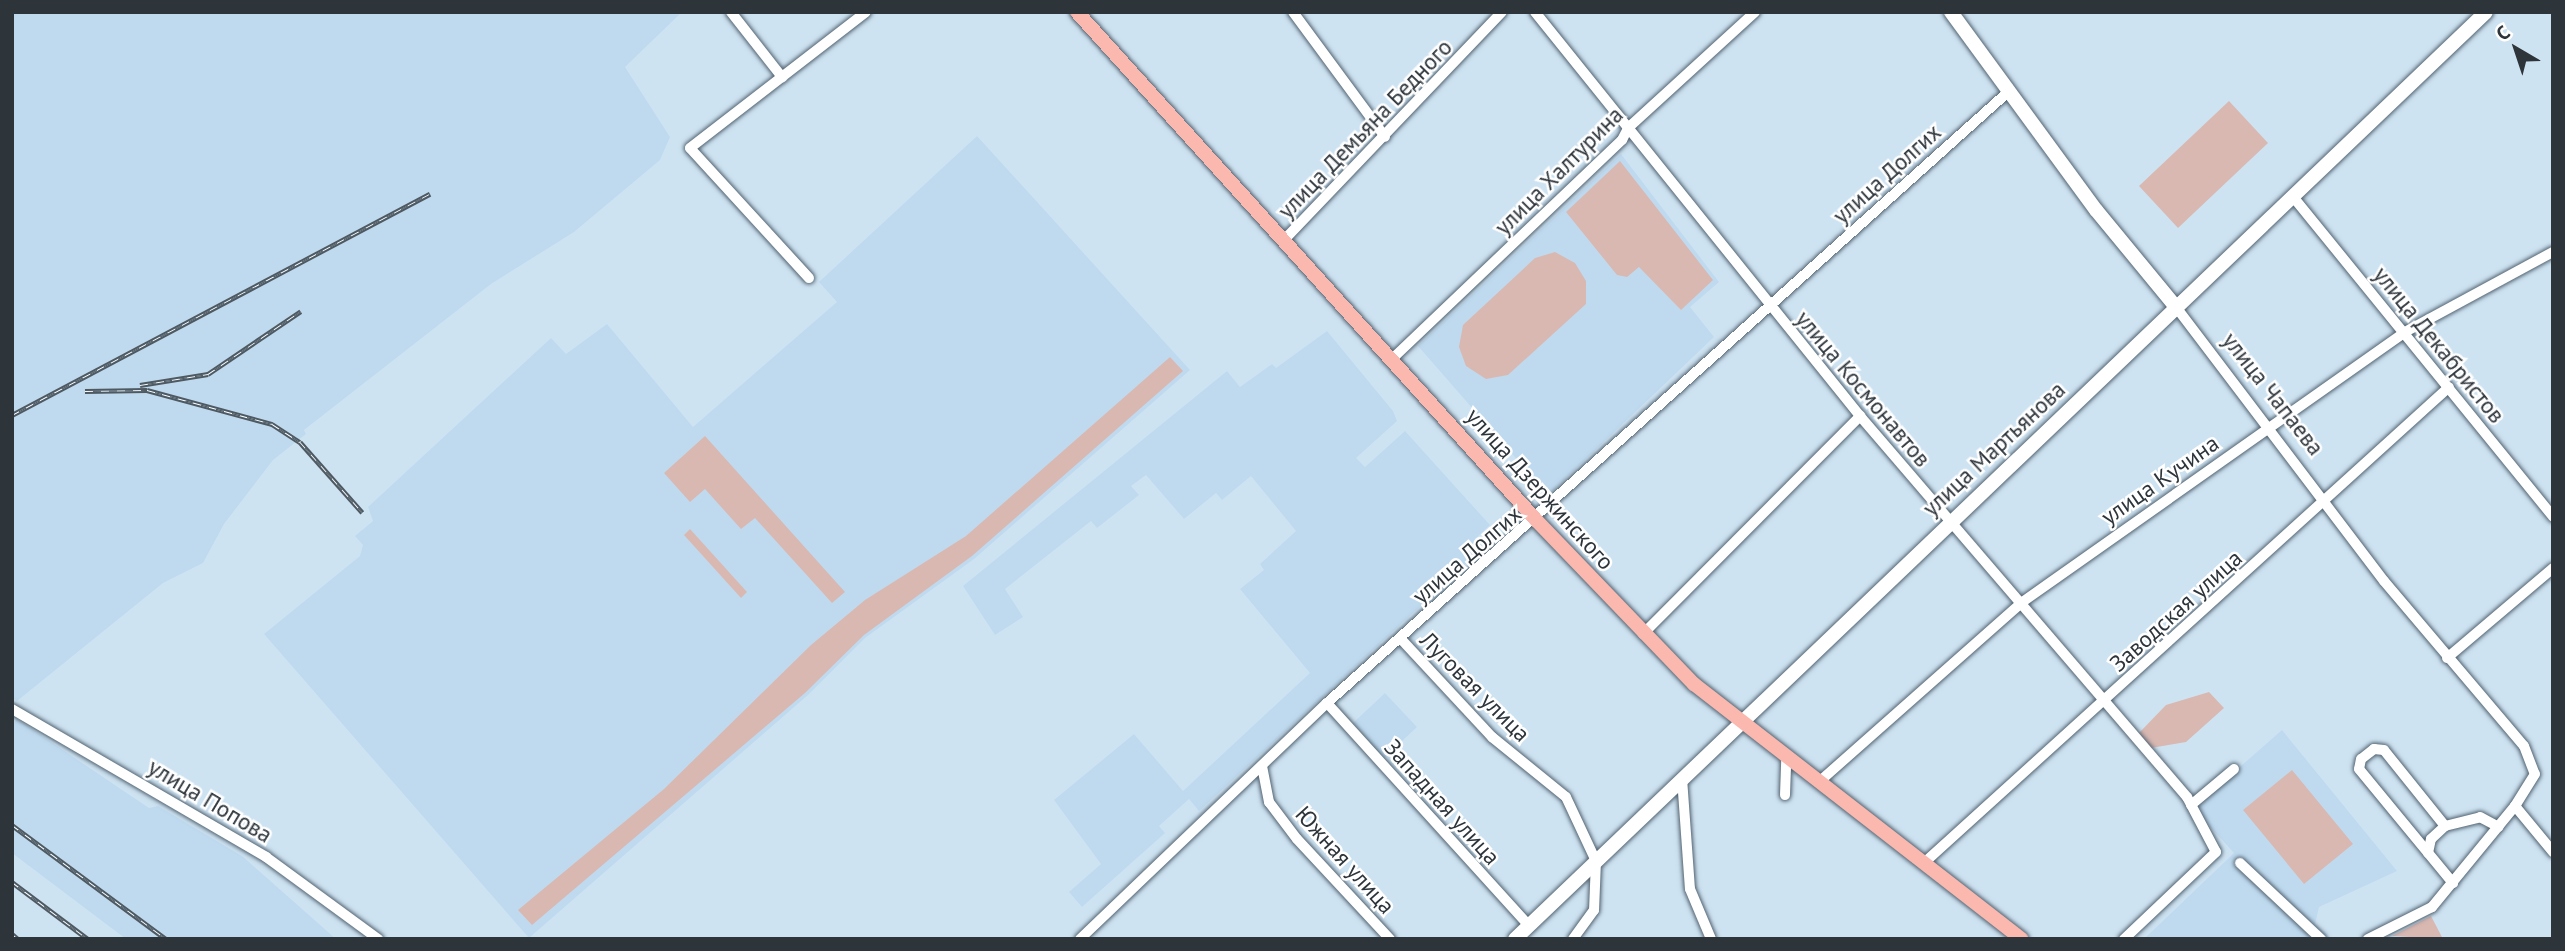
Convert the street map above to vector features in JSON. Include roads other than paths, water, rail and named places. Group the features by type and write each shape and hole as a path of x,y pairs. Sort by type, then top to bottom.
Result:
{"main road":[{"name":"улица Дзержинского","path":"1077,12 1536,520 1643,634 1739,723 1820,781 2022,939"},
{"name":"улица Чапаева","path":"1951,12 2096,210 2176,307"},
{"name":"улица Мартьянова","path":"1515,939 2486,12"}],"street":[{"path":"731,12 782,77"},
{"path":"809,278 690,148 866,12"},
{"path":"1293,12 1385,137"},
{"name":"улица Демьяна Бедного","path":"1284,240 1502,12"},
{"name":"улица Космонавтов","path":"1535,12 1769,306 2191,805 2216,852 2124,939"},
{"name":"улица Халтурина","path":"1392,359 1622,140 1628,128 1755,12"},
{"name":"улица Долгих","path":"1080,939 1327,704 1536,520 2009,91"},
{"name":"улица Декабристов","path":"2294,198 2553,517"},
{"name":"улица Кучина","path":"1820,781 2021,603 2405,332 2553,252"},
{"name":"улица Чапаева","path":"2176,307 2270,426 2384,581 2447,658 2525,746 2535,774 2515,806 2432,907 2368,939"},
{"name":"Заводская улица","path":"1925,862 2449,387"},
{"path":"1643,634 1860,416"},
{"path":"2447,658 2553,568"},
{"name":"Луговая улица","path":"1401,639 1492,737 1566,797 1596,861"},
{"name":"Западная улица","path":"1327,704 1529,926"},
{"name":"улица Попова","path":"12,709 266,857 378,939"},
{"path":"2445,826 2384,750 2374,749 2361,759 2359,769 2453,883"},
{"path":"1785,795 1786,757"},
{"name":"Южная улица","path":"1262,766 1269,802 1297,839 1390,939"},
{"path":"2191,805 2234,769"},
{"path":"1682,779 1690,889 1711,939"},
{"path":"2515,806 2553,852"},
{"path":"2428,853 2431,839 2445,826 2480,817 2498,827"},
{"path":"1573,939 1594,910 1596,861"},
{"path":"2241,863 2321,939"}],"railway":[{"path":"12,415 430,194"},
{"path":"140,385 208,374 301,311"},
{"path":"85,391 147,390 272,424 300,442 362,512"},
{"path":"12,825 166,939"},
{"path":"12,882 88,939"},
{"path":"12,934 18,939"}]}
